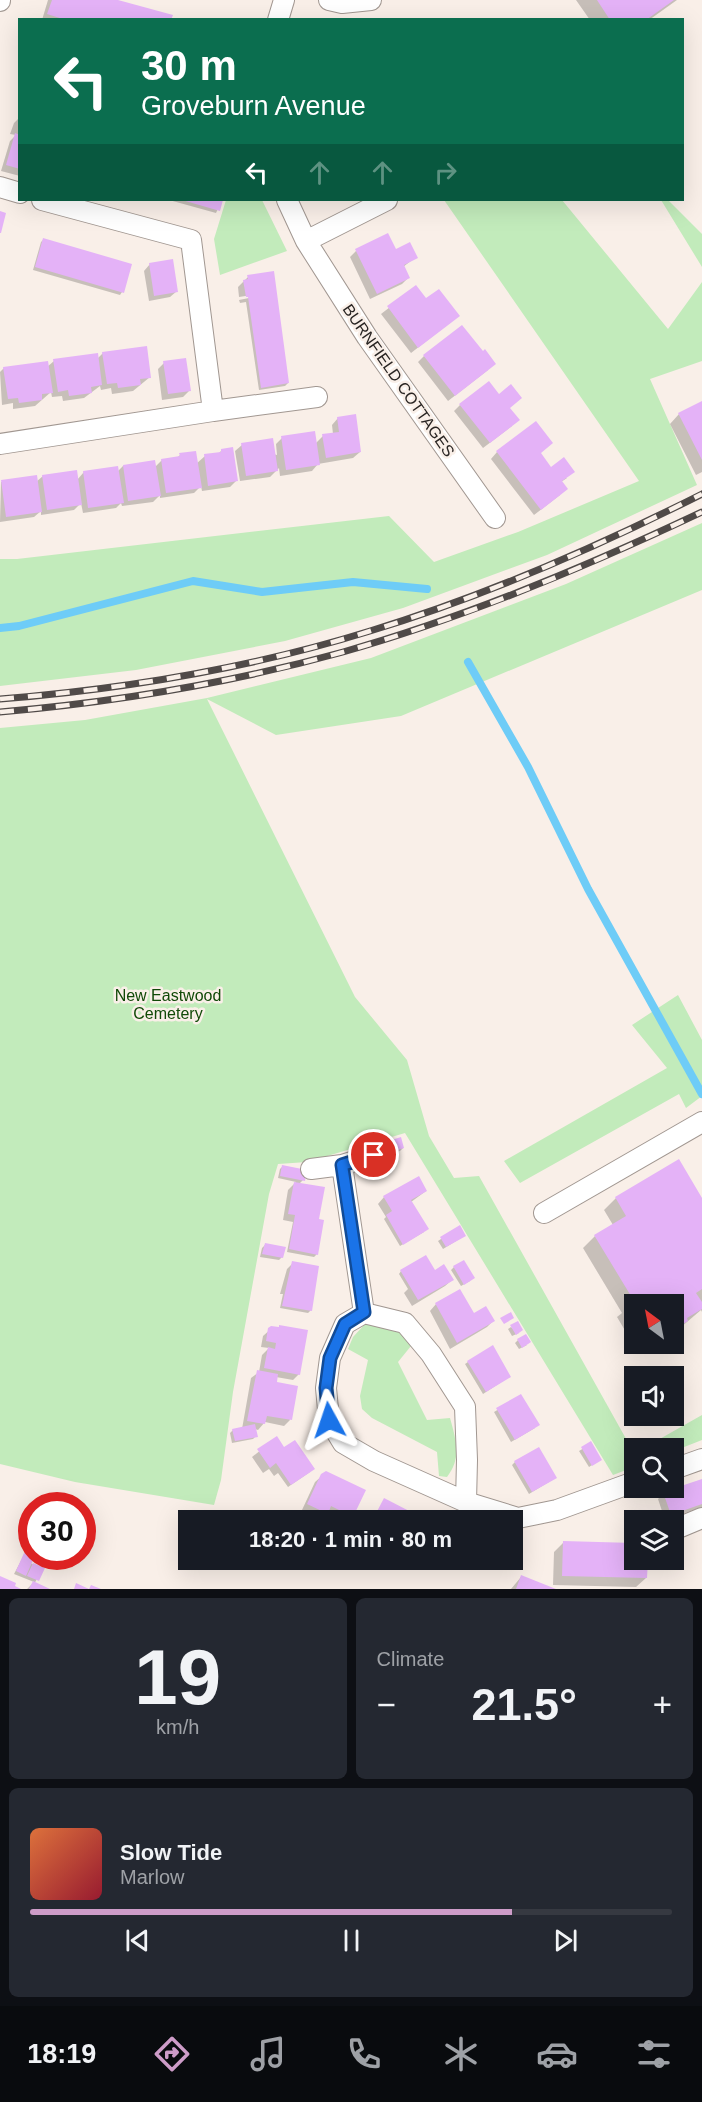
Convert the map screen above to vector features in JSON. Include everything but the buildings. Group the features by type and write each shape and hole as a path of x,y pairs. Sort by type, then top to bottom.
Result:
{"street":[{"path":"279,18 284,0"},
{"path":"330,0 342,3 371,0"},
{"path":"0,187 18,192"},
{"path":"46,201 191,240 213,411"},
{"name":"BURNFIELD COTTAGES","path":"287,201 306,241 367,337 495,518"},
{"path":"306,241 385,201"},
{"path":"0,444 317,397"},
{"path":"544,1214 702,1122"},
{"path":"311,1169 342,1165 374,1155"},
{"path":"342,1165 364,1312"},
{"path":"466,1502 465,1407 431,1354 405,1323 364,1312 345,1324 330,1358 326,1388 329,1420 343,1443 374,1461 466,1502 518,1518 556,1510 624,1486"},
{"path":"684,1465 702,1459"},
{"path":"684,1526 702,1518"}],"green space":[{"path":"226,201 262,201 287,251 220,275 214,239"},
{"path":"445,201 563,201 668,329 702,282 702,361 650,379 697,485 547,555 403,608 285,641 136,670 0,686 0,559 17,559 389,516 434,562 518,532 639,481"},
{"path":"662,201 669,201 702,234 702,267"},
{"name":"New Eastwood Cemetery","path":"702,523 702,590 401,716 276,735 207,699 355,997 407,1060 429,1136 454,1178 479,1176 626,1438 624,1471 613,1475 405,1133 307,1162 278,1164 269,1194 233,1392 221,1480 214,1505 75,1482 0,1464 0,728 85,720 207,698 371,658 566,584"},
{"path":"678,995 702,1040 702,1096 686,1108 679,1094 520,1183 504,1161 667,1068 632,1025"},
{"path":"366,1323 387,1325 402,1333 411,1346 398,1362 427,1420 450,1418 456,1441 456,1456 452,1470 447,1477 439,1476 437,1452 372,1418 362,1409 360,1396 368,1360 348,1349 353,1337"},
{"path":"702,1415 702,1440 684,1447 684,1438 661,1438 684,1426"}],"waterway":[{"path":"0,628 19,626 193,581 262,592 353,582 427,589"},
{"path":"468,662 528,767 588,889 702,1094"}],"railway":[{"path":"0,699 141,683 187,675 280,656 370,631 539,570 702,494"},
{"path":"0,712 87,703 173,690 258,673 343,652 435,623 526,590 702,512"}],"route":[{"path":"329,1420 326,1388 330,1358 345,1324 364,1312 342,1165 374,1155"}]}
